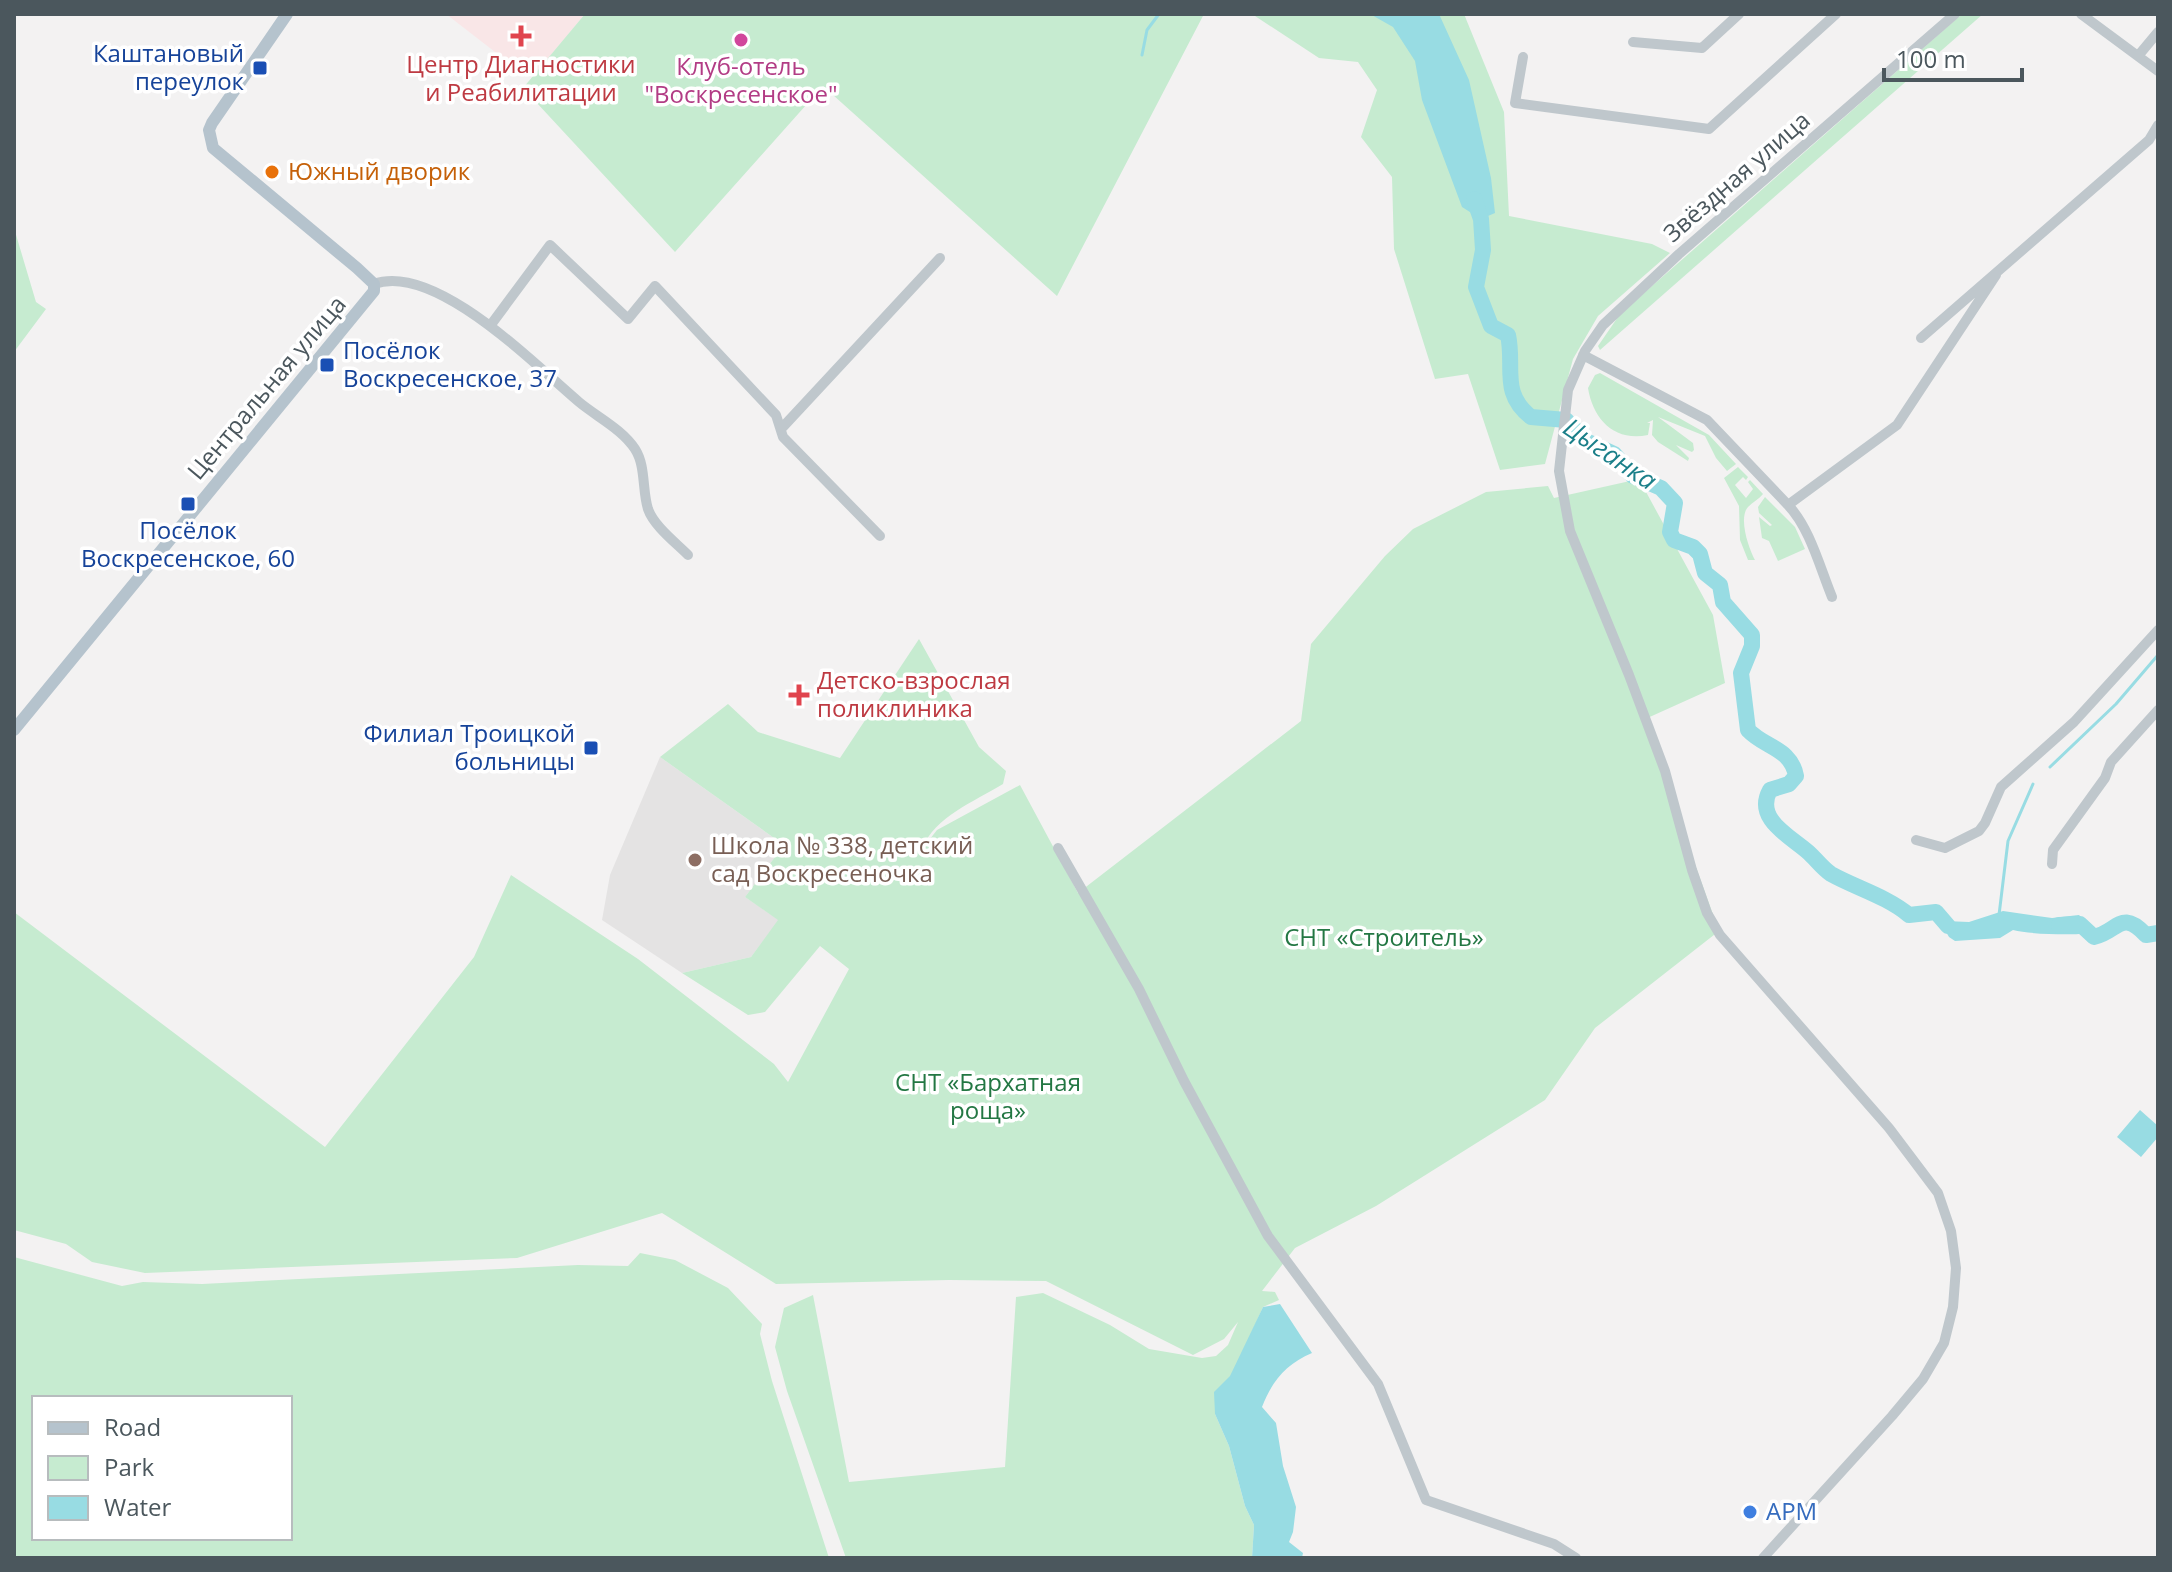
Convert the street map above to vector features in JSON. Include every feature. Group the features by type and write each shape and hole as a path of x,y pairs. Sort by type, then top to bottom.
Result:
{"main road":[{"name":"Центральная улица","path":"14,730 374,291 374,284 213,148 209,130 212,123 287,14"}],"street":[{"path":"1633,42 1702,48 1739,14"},
{"path":"1523,57 1515,103 1709,129 1836,14"},
{"name":"Звёздная улица","path":"1763,1558 1892,1416 1923,1379 1944,1343 1953,1307 1955,1281 1951,1231 1938,1193 1897,1139 1720,935 1707,913 1665,771 1570,531 1559,471 1563,425 1568,390 1583,355 1603,325 1679,254 1955,14"},
{"path":"2081,14 2158,71"},
{"path":"2138,56 2158,32"},
{"path":"1921,338 2149,140 2158,125"},
{"path":"490,326 550,245 628,319 655,286 776,415 783,437 880,536"},
{"path":"781,429 940,258"},
{"path":"1788,505 1897,425 1996,275"},
{"path":"374,284 389,278 449,298 490,326 624,436 640,461 650,514 688,555"},
{"path":"1583,355 1707,420 1788,505 1805,533 1832,597"},
{"path":"1916,840 1945,848 1979,831 2001,787 2074,722 2158,630"},
{"path":"2052,864 2053,850 2105,778 2111,762 2158,710"},
{"path":"1058,848 1139,989 1184,1081 1268,1236 1378,1384 1426,1500 1554,1544 1576,1558"}],"shaded area":[{"name":"Центр Диагностики и Реабилитации","path":"446,14 585,14 536,73 516,58 508,62"},
{"name":"Школа № 338, детский сад Воскресеночка","path":"660,757 784,845 745,897 779,920 751,957 682,973 602,920 610,875"}],"green space":[{"name":"Клуб-отель \"Воскресенское\"","path":"585,14 1204,14 1057,296 823,86 675,252 523,88"},
{"path":"1252,14 1464,14 1504,112 1509,216 1652,244 1670,253 1598,316 1573,359 1545,464 1500,470 1468,374 1435,379 1394,249 1392,177 1361,137 1377,90 1358,62 1319,58"},
{"path":"1962,14 1983,14 1600,350 1598,346 1618,317"},
{"path":"14,228 36,302 46,309 14,352"},
{"path":"1600,373 1709,435 1736,464 1727,471 1705,436 1658,417 1693,443 1692,452 1676,445 1689,458 1688,461 1652,435 1653,420 1647,423 1650,423 1648,435 1625,435 1607,426 1595,409 1588,388 1595,375"},
{"path":"1738,467 1748,477 1746,480 1743,477 1735,485 1746,498 1753,489 1748,482 1750,480 1763,494 1748,507 1744,518 1755,560 1748,560 1740,540 1739,506 1724,478"},
{"path":"1639,479 1713,615 1725,683 1643,720 1719,931 1595,1028 1545,1100 1376,1206 1295,1248 1262,1291 1275,1292 1279,1300 1263,1307 1215,1414 1229,1446 1245,1506 1254,1525 1252,1558 846,1558 787,1391 775,1347 784,1308 813,1295 849,1482 1005,1467 1016,1297 1043,1293 1110,1325 1149,1349 1202,1358 1216,1356 1228,1345 1238,1322 1224,1339 1193,1355 1046,1281 776,1284 662,1213 517,1258 145,1273 92,1262 66,1244 14,1230 14,912 325,1147 474,957 511,875 638,959 774,1064 788,1082 849,969 820,946 765,1012 748,1015 682,973 751,957 778,920 745,897 784,845 660,757 728,704 758,732 840,758 919,639 979,747 1006,771 1003,784 936,827 922,849 937,830 1020,785 1078,893 1301,721 1311,644 1385,556 1413,529 1486,492 1548,486 1554,498"},
{"path":"1765,497 1795,527 1805,549 1778,561 1769,541 1762,538 1759,517 1772,525 1759,513 1758,507"},
{"path":"640,1253 675,1260 728,1288 762,1324 760,1334 772,1381 829,1558 14,1558 14,1257 122,1286 143,1282 202,1284 578,1265 628,1266"}],"water":[{"path":"1370,14 1439,14 1469,80 1491,178 1495,213 1481,219 1462,207 1422,100 1415,61 1393,27"},
{"path":"2003,911 2052,918 2079,915 2079,934 2013,930 2000,938 1955,941 1949,937 1936,915 1940,912 1945,921 1969,922"},
{"path":"2140,1110 2158,1126 2158,1137 2141,1157 2117,1137"},
{"path":"1280,1304 1312,1353 1281,1374 1262,1407 1276,1423 1283,1466 1296,1507 1289,1542 1303,1553 1302,1558 1252,1558 1254,1525 1245,1506 1229,1446 1215,1414 1214,1392 1230,1376 1263,1307"}],"waterway":[{"path":"1142,55 1147,30 1159,14"},
{"name":"Цыганка","path":"1474,199 1481,219 1483,250 1476,287 1491,326 1508,335 1510,379 1515,399 1531,417 1566,420 1586,441 1614,454 1633,476 1661,488 1675,503 1670,532 1674,540 1693,547 1700,554 1705,573 1720,585 1723,602 1752,635 1752,646 1741,673 1748,730 1783,754 1796,776 1789,784 1770,790 1766,800 1770,818 1831,874 1881,897 1909,915 1936,912 1948,926"},
{"path":"2050,767 2116,704 2158,655"},
{"path":"1999,915 2008,841 2033,784"},
{"name":"Цыганка","path":"2059,925 2080,924 2094,937 2125,922 2138,927 2146,935 2158,933"}],"place":[{"name":"Центр Диагностики и Реабилитации","path":"521,36"},
{"name":"Клуб-отель \"Воскресенское\"","path":"741,40"},
{"name":"Каштановый переулок","path":"260,68"},
{"name":"Южный дворик","path":"272,172"},
{"name":"Посёлок Воскресенское, 37","path":"327,365"},
{"name":"Посёлок Воскресенское, 60","path":"188,504"},
{"name":"Детско-взрослая поликлиника","path":"799,695"},
{"name":"Филиал Троицкой больницы","path":"591,748"},
{"name":"Школа № 338, детский сад Воскресеночка","path":"695,860"},
{"name":"АРМ","path":"1750,1512"}],"park label":[{"name":"СНТ «Строитель»","path":"1384,938"},
{"name":"СНТ «Бархатная роща»","path":"988,1097"}]}
